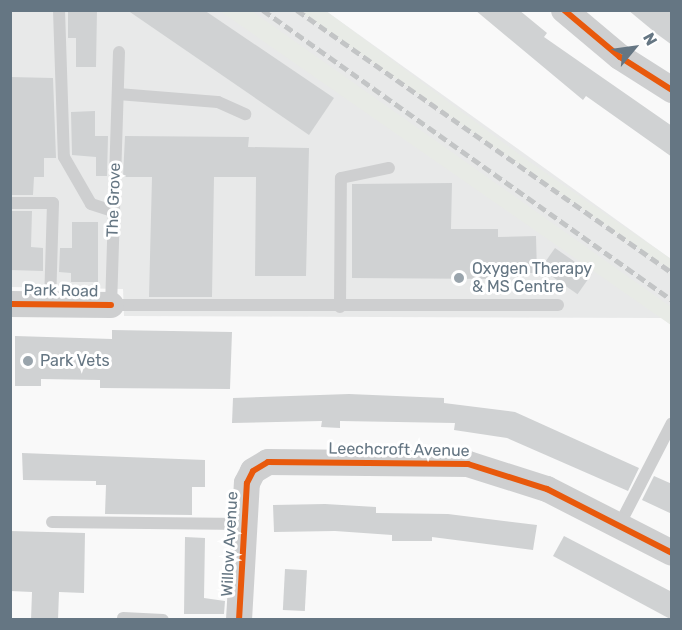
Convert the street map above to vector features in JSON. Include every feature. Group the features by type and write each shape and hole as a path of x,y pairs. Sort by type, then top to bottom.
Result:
{"street":[{"path":"564,10 620,57 672,90"},
{"name":"Park Road","path":"10,304 111,305"},
{"name":"Leechcroft Avenue","path":"253,471 268,462 468,464 547,489 672,553"},
{"name":"Willow Avenue","path":"239,620 247,483 253,471"}],"lane":[{"path":"58,10 64,157 91,204 112,211"},
{"name":"The Grove","path":"111,305 112,211 119,52"},
{"path":"118,94 218,102 245,114"},
{"path":"340,307 341,178 389,168"},
{"path":"10,203 52,203 50,304"},
{"name":"Park Road","path":"111,305 340,307 558,305"},
{"path":"625,514 672,423"},
{"path":"51,522 244,524"},
{"path":"123,618 163,620"}],"shaded area":[{"path":"10,11 326,11 671,259 671,325 662,318 124,316 123,289 11,287"},
{"path":"220,11 252,11 671,307 671,325"},
{"path":"299,11 326,11 527,160 671,259 671,271"}],"building":[{"path":"68,10 97,10 96,67 76,67 76,38 68,38"},
{"path":"127,10 204,10 334,98 309,135"},
{"path":"475,10 519,10 547,33 544,37 672,126 672,157 586,96 583,100"},
{"path":"628,10 672,10 672,45 657,34"},
{"path":"10,77 53,78 56,158 44,158 44,177 34,177 33,195 10,195"},
{"path":"95,111 95,136 108,136 107,176 96,176 96,157 72,155 71,112"},
{"path":"125,136 249,137 248,147 309,148 306,276 255,276 256,177 214,177 212,297 149,297 152,177 123,177"},
{"path":"452,183 451,229 498,229 498,237 536,236 537,273 498,273 498,279 352,278 352,184"},
{"path":"10,211 32,211 31,247 43,248 43,271 10,270"},
{"path":"72,222 98,222 98,282 71,282 71,273 59,272 60,248 72,248"},
{"path":"555,248 592,274 578,294 541,268"},
{"path":"112,330 232,332 230,389 100,388 100,380 41,379 41,386 15,386 15,336 112,339"},
{"path":"349,394 444,398 444,403 515,412 639,468 628,491 507,438 454,430 455,423 340,421 340,428 321,427 322,421 232,423 233,398"},
{"path":"22,453 205,460 205,487 192,487 192,515 105,514 106,485 96,485 96,481 23,480"},
{"path":"654,476 672,484 672,514 642,500"},
{"path":"325,504 376,507 376,513 448,514 537,525 533,550 432,537 432,541 392,541 392,535 335,531 274,532 273,505"},
{"path":"10,531 85,533 84,593 59,592 58,620 31,620 32,592 10,591"},
{"path":"564,536 672,592 672,620 553,556"},
{"path":"185,537 205,538 204,598 225,601 224,614 184,614"},
{"path":"285,569 307,570 305,611 283,610"}],"railway":[{"path":"263,10 672,300"},
{"path":"297,10 672,273"}],"cycle path":[{"path":"564,10 620,57 672,90"},
{"path":"10,304 111,305"},
{"path":"239,620 247,483 253,471 268,462 468,464 547,489 672,553"}],"place":[{"name":"Oxygen Therapy & MS Centre","path":"459,278"},
{"name":"Park Vets","path":"28,361"}]}
